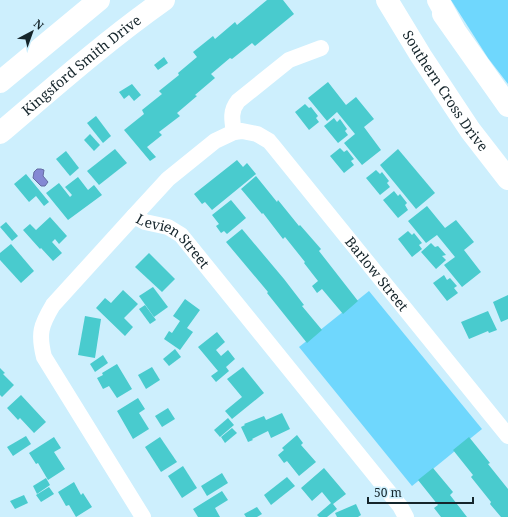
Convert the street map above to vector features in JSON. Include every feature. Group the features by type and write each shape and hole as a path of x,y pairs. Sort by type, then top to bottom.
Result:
{"main road":[{"path":"0,82 99,0"},
{"name":"Kingsford Smith Drive","path":"0,133 86,60 164,0"},
{"name":"Southern Cross Drive","path":"387,0 421,56 470,130 508,179"},
{"path":"434,0 508,106"},
{"path":"438,0 454,29"}],"street":[{"path":"234,132 232,118 233,108 238,101 289,60 321,48"},
{"name":"Barlow Street","path":"134,216 168,179 215,140 234,132 242,132 257,134 269,141 508,436"},
{"name":"Levien Street","path":"143,517 44,357 40,342 44,319 53,305 134,216 145,222 168,227 181,235 400,506 406,517"}],"shaded area":[{"path":"451,0 508,0 508,84 488,58"},
{"path":"37,169 44,170 43,176 48,182 45,186 41,186 33,178 34,172"},
{"path":"369,291 482,429 412,486 299,347"}],"building":[{"path":"267,0 283,0 294,14 255,46 252,43 232,59 230,58 211,74 215,78 177,113 180,116 159,132 162,135 147,147 156,157 150,161 124,130 144,114 142,110 162,94 159,91 179,75 178,73 197,57 193,52 213,36 215,39 235,22 237,25"},
{"path":"164,57 168,63 158,70 154,65"},
{"path":"328,82 346,105 356,97 374,119 364,127 381,150 362,165 344,143 355,134 337,112 327,121 308,98"},
{"path":"132,84 141,95 134,101 129,95 124,99 119,92"},
{"path":"305,104 309,108 311,107 318,116 316,118 319,122 309,130 295,112"},
{"path":"96,116 111,136 103,143 87,123"},
{"path":"334,118 337,122 340,119 347,129 345,131 348,135 338,143 324,126"},
{"path":"90,134 100,145 94,151 84,140"},
{"path":"340,148 344,152 347,150 354,159 351,161 354,165 344,173 330,156"},
{"path":"115,149 127,163 99,185 87,171"},
{"path":"398,149 435,193 416,209 380,165"},
{"path":"66,151 79,168 70,176 56,159"},
{"path":"237,160 243,167 247,163 256,174 212,210 205,202 202,204 194,194"},
{"path":"376,170 380,174 382,172 389,181 387,183 390,187 380,195 366,178"},
{"path":"26,174 49,202 44,206 36,196 29,202 14,184"},
{"path":"256,176 277,202 278,200 299,226 300,225 321,249 319,251 358,301 343,314 322,289 317,293 312,286 318,281 304,263 305,262 285,237 283,239 263,213 262,214 241,189"},
{"path":"78,177 88,190 94,185 102,195 68,220 46,193 59,183 70,197 72,195 65,187"},
{"path":"394,191 398,196 400,194 407,203 405,205 408,210 398,218 383,200"},
{"path":"231,200 246,218 227,234 224,231 221,233 216,226 219,224 212,215"},
{"path":"427,206 445,228 456,220 474,242 464,250 481,272 462,287 444,265 455,257 437,235 426,243 408,221"},
{"path":"50,217 67,236 59,244 55,239 52,242 62,253 53,261 23,230 30,224 36,230"},
{"path":"6,222 18,236 12,241 0,227"},
{"path":"242,229 284,279 304,305 302,306 322,330 307,343 267,293 268,292 226,242"},
{"path":"408,231 412,235 414,233 422,243 419,245 422,249 412,257 398,239"},
{"path":"431,243 435,247 438,246 446,255 442,256 446,260 436,269 421,252"},
{"path":"11,244 34,271 21,283 0,260 0,253"},
{"path":"149,253 175,279 162,292 135,267"},
{"path":"444,275 447,280 450,278 457,286 454,288 458,293 447,301 433,283"},
{"path":"153,287 168,307 154,317 139,296"},
{"path":"123,290 138,304 124,318 133,327 125,336 96,308 105,298 111,303"},
{"path":"508,295 508,319 501,322 493,302"},
{"path":"185,299 200,310 187,328 193,332 180,350 164,339 169,331 172,333 180,321 173,316"},
{"path":"145,305 156,320 150,324 139,309"},
{"path":"488,311 497,330 489,333 488,331 469,339 461,322"},
{"path":"85,316 101,319 95,358 78,355"},
{"path":"217,332 225,342 216,350 221,356 228,350 235,359 226,367 229,371 216,382 211,376 218,371 198,347"},
{"path":"175,349 181,357 169,366 163,359"},
{"path":"103,355 108,363 95,372 90,364"},
{"path":"117,364 132,389 117,398 109,386 103,389 97,378 103,375 102,373"},
{"path":"152,367 160,380 146,389 138,375"},
{"path":"243,367 264,393 232,419 225,411 242,397 227,379"},
{"path":"0,368 5,373 3,374 14,385 2,397 0,395"},
{"path":"21,395 46,422 34,433 20,418 18,420 7,408"},
{"path":"138,398 145,409 139,413 149,429 133,439 117,411"},
{"path":"168,408 175,419 162,427 155,416"},
{"path":"282,413 290,429 271,438 268,431 248,442 241,427 245,425 244,424 264,416 266,420"},
{"path":"228,418 234,425 220,437 214,430"},
{"path":"232,428 237,433 225,443 221,437"},
{"path":"297,435 303,443 301,445 316,462 299,476 287,461 284,463 278,455 284,450 282,448"},
{"path":"26,436 31,444 13,456 7,447"},
{"path":"54,437 61,448 54,452 65,469 48,480 38,463 36,464 29,453"},
{"path":"160,437 177,462 161,472 145,447"},
{"path":"469,437 490,463 488,464 508,489 508,517 501,517 490,504 491,502 471,477 473,475 453,450"},
{"path":"183,466 197,488 182,498 168,476"},
{"path":"324,468 346,494 333,504 337,509 327,517 319,517 317,515 331,503 322,492 312,501 301,488"},
{"path":"433,468 453,492 450,495 467,517 441,517 434,508 438,505 418,480"},
{"path":"222,473 228,483 207,496 201,486"},
{"path":"287,477 295,486 271,505 264,495"},
{"path":"46,478 50,485 37,494 33,486"},
{"path":"74,482 81,495 83,493 92,507 76,517 69,505 66,506 58,492"},
{"path":"49,487 54,494 41,502 36,495"},
{"path":"222,491 228,500 215,508 220,517 198,517 193,509"},
{"path":"24,495 28,503 15,509 10,501"},
{"path":"356,504 361,515 358,517 337,517 335,513"},
{"path":"257,507 262,514 257,517 246,517 244,514"}]}
